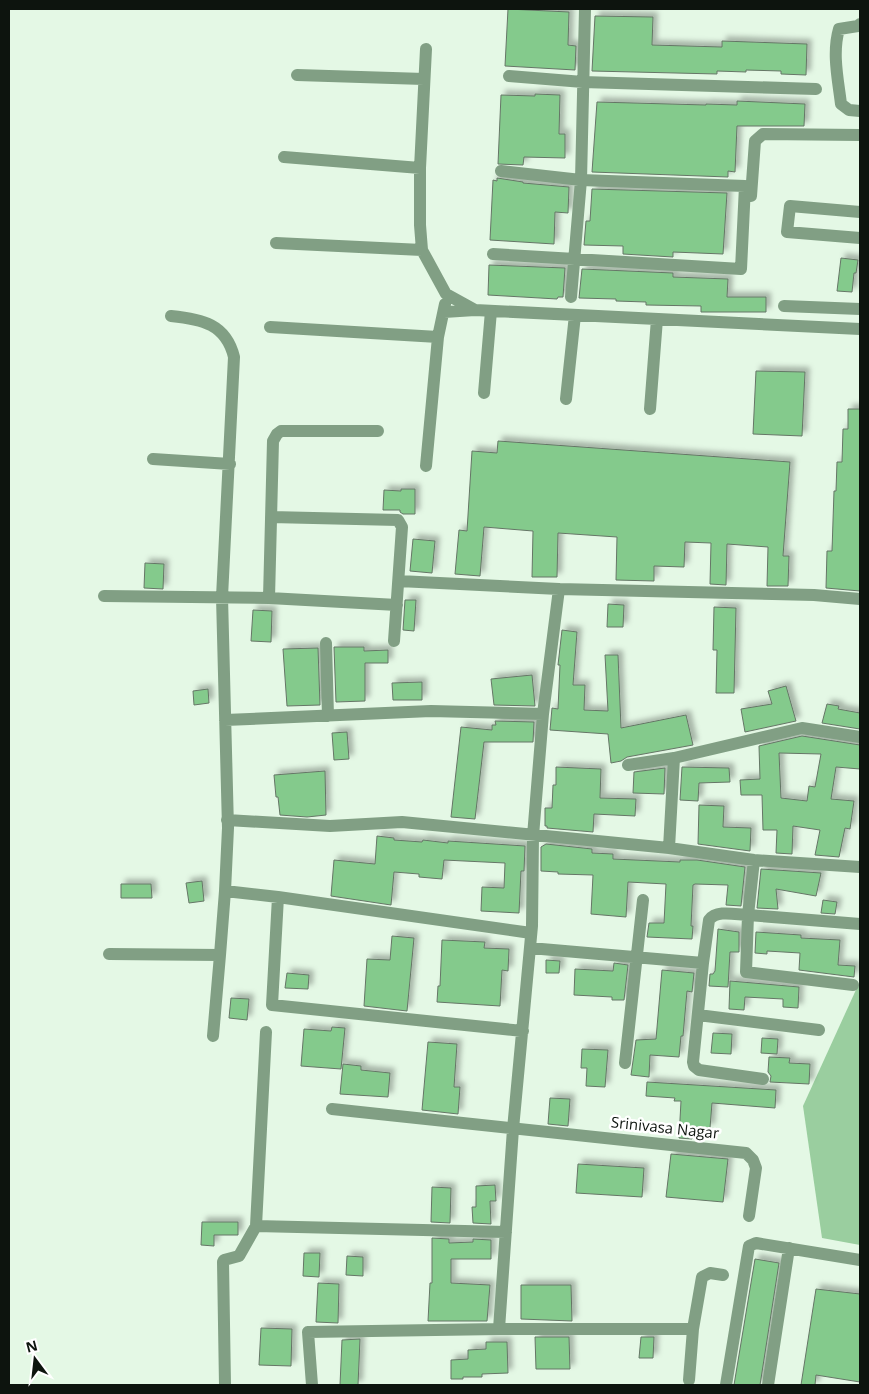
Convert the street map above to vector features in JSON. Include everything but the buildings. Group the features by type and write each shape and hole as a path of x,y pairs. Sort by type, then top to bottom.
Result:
{"street":[{"path":"571,297 581,180 585,9"},
{"path":"860,24 839,29 836,42 837,74 841,104 850,110 860,111"},
{"path":"426,49 420,168 422,250 446,294 475,310"},
{"path":"297,75 424,79"},
{"path":"509,76 583,82 816,88"},
{"path":"748,236 755,141 763,134 860,135"},
{"path":"284,157 420,168"},
{"path":"493,254 741,269 745,186 581,180 500,171"},
{"path":"860,212 790,206 787,232 860,238"},
{"path":"276,243 422,250"},
{"path":"426,466 438,337 446,294"},
{"path":"784,306 860,309"},
{"path":"444,312 475,310 860,329"},
{"path":"484,394 491,311"},
{"path":"566,399 575,315"},
{"path":"171,316 194,318 213,325 227,338 234,357 222,597 227,820 225,891 213,1036"},
{"path":"650,410 657,319"},
{"path":"270,327 438,337"},
{"path":"269,598 273,441 277,434 281,431 378,432"},
{"path":"153,459 230,464"},
{"path":"271,516 398,520 402,526 394,641"},
{"path":"399,581 559,589 814,595 860,599"},
{"path":"499,1329 513,1128 530,948 533,836 544,714 559,589"},
{"path":"104,596 269,598 397,605"},
{"path":"326,643 328,716"},
{"path":"225,720 431,711 544,714"},
{"path":"628,765 674,758 802,728 860,737"},
{"path":"669,848 674,758"},
{"path":"227,820 330,826 402,822 669,848 754,860 860,867"},
{"path":"754,860 748,915 746,972 853,985"},
{"path":"225,891 531,933"},
{"path":"278,897 272,1005 523,1031"},
{"path":"625,1063 642,900"},
{"path":"763,1079 698,1070 694,1066 703,963 709,920 712,915 748,915 860,924"},
{"path":"530,948 703,963"},
{"path":"109,954 220,955"},
{"path":"698,1014 819,1030"},
{"path":"225,1385 223,1262 224,1260 239,1256 256,1226 266,1032"},
{"path":"332,1109 513,1128"},
{"name":"Srinivasa Nagar","path":"513,1128 746,1153 753,1160 756,1168 749,1216"},
{"path":"256,1226 506,1232"},
{"path":"726,1385 749,1246 756,1243 860,1260"},
{"path":"768,1385 789,1248"},
{"path":"688,1380 693,1330 702,1277 710,1273 722,1275"},
{"path":"312,1385 308,1332 499,1329 693,1330"}],"green space":[{"path":"860,981 860,1245 822,1238 803,1106"}]}
